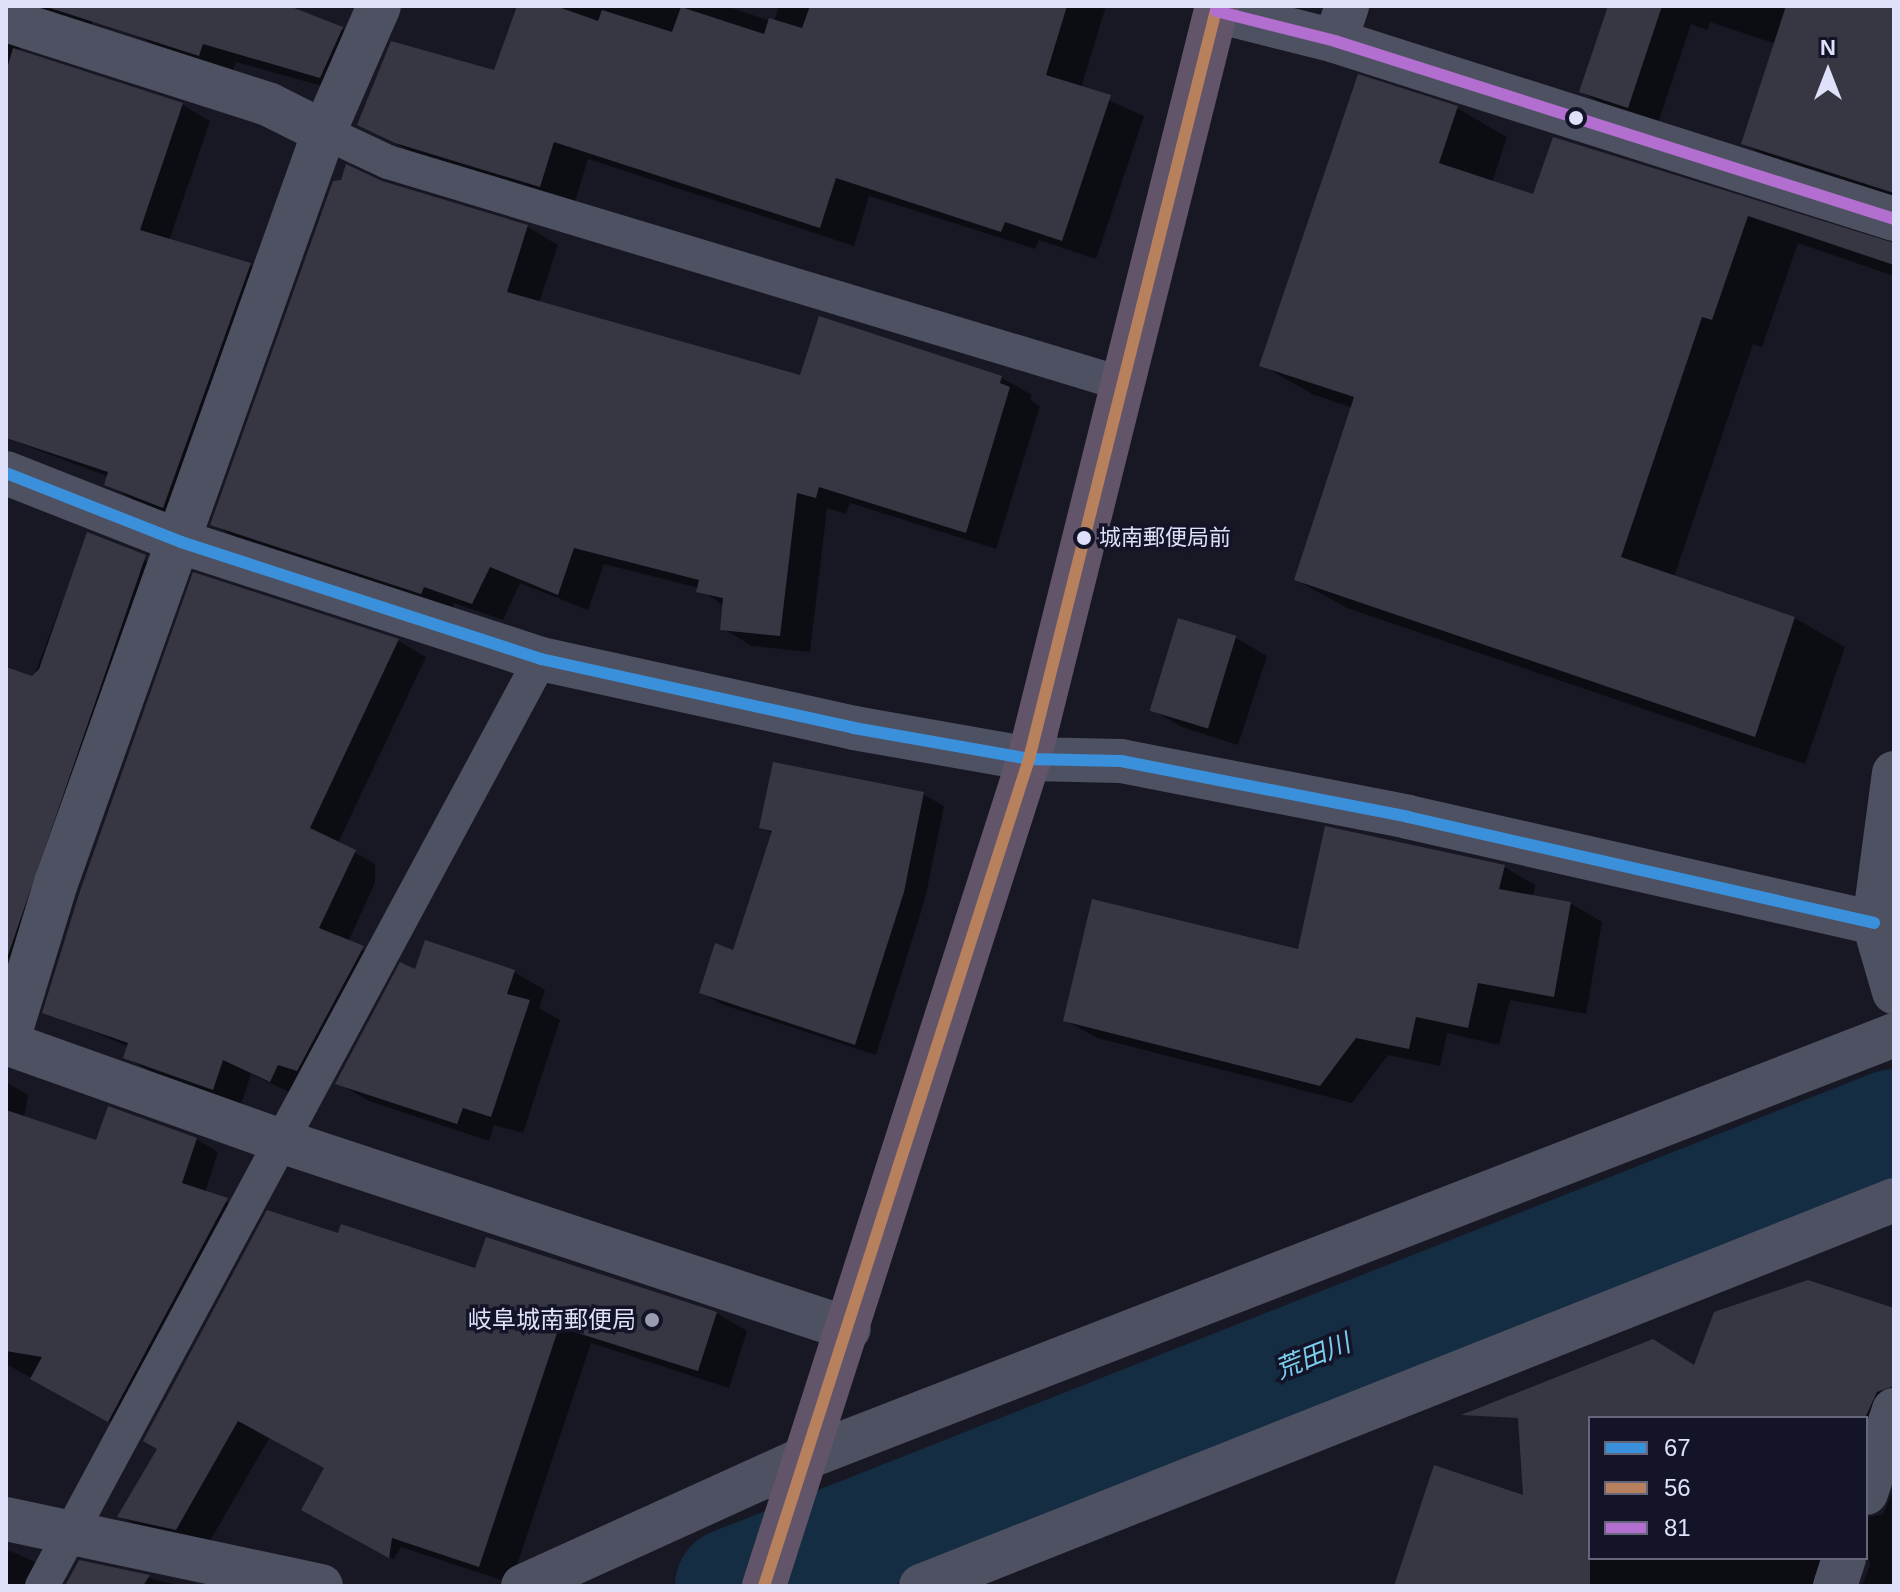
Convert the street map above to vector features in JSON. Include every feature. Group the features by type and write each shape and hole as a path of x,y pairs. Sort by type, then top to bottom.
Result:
{"highway":[{"path":"764,1586 810,1456 1029,759 1120,383 1217,9"}],"street":[{"path":"379,6 324,132 181,542 56,883 6,1043 281,1141 849,1329"},
{"path":"1217,9 1341,24 1894,219"},
{"path":"6,20 270,105 324,132"},
{"path":"6,473 181,542 541,659 854,728 1029,759 1121,761 1182,772 1408,817 1874,923"},
{"path":"1894,773 1874,923 1894,992"},
{"path":"523,1586 810,1456 1894,1035"},
{"path":"921,1586 1894,1200"},
{"path":"1868,1487 1894,1410"},
{"path":"6,1519 321,1586"},
{"path":"1835,1586 1843,1560"}],"lane":[{"path":"324,132 388,162 1120,383"},
{"path":"42,1586 541,659"}],"building":[{"path":"44,6 289,6 343,27 320,78 203,44 199,56"},
{"path":"517,6 556,6 598,21 602,10 672,32 681,7 764,34 769,18 802,28 810,6 1067,6 1046,75 1111,95 1062,241 1005,222 1001,232 836,178 820,228 554,142 540,187 395,143 357,125 391,41 494,70"},
{"path":"1608,6 1662,6 1628,108 1579,92"},
{"path":"1786,6 1894,6 1894,193 1741,144"},
{"path":"13,48 183,103 140,230 251,263 163,508 104,485 108,472 6,438 6,72"},
{"path":"1358,74 1458,106 1439,163 1533,194 1553,137 1894,243 1894,265 1748,216 1712,320 1702,317 1621,557 1795,617 1755,737 1294,580 1354,397 1259,366"},
{"path":"346,164 382,181 528,225 507,292 800,375 819,316 1002,376 1000,383 1010,387 966,533 819,487 816,498 797,493 780,636 720,630 723,598 696,592 699,580 574,548 558,595 490,567 472,604 424,587 421,594 210,525 333,181 341,180"},
{"path":"87,532 146,555 6,961 6,667 32,676 39,669"},
{"path":"193,572 399,639 310,828 356,850 319,928 364,946 297,1071 278,1065 270,1082 223,1060 213,1090 123,1058 128,1043 42,1013 80,891"},
{"path":"1178,618 1236,636 1208,729 1150,711"},
{"path":"773,762 924,792 904,892 855,1045 699,993 715,943 733,950 772,831 759,828"},
{"path":"1325,826 1505,865 1499,889 1571,902 1554,997 1478,983 1468,1028 1416,1017 1409,1049 1356,1038 1320,1086 1063,1021 1092,899 1298,949"},
{"path":"425,940 515,970 507,994 530,1000 491,1117 463,1108 457,1124 335,1084 400,962 415,969"},
{"path":"108,1106 197,1138 182,1183 228,1198 108,1422 30,1379 42,1357 6,1351 6,1110 96,1140"},
{"path":"267,1210 338,1233 341,1224 475,1268 486,1237 717,1312 698,1371 559,1327 479,1567 392,1538 389,1558 301,1510 324,1468 238,1421 176,1530 117,1517 157,1449 143,1441"},
{"path":"1808,1280 1894,1308 1894,1386 1877,1392 1866,1416 1588,1416 1590,1586 1394,1586 1434,1465 1523,1495 1518,1418 1461,1415 1653,1339 1694,1365 1714,1312"},
{"path":"79,1560 150,1575 143,1586 65,1586"}],"waterway":[{"name":"荒田川","path":"733,1586 1894,1127"}],"transit line":[{"name":"56","path":"764,1586 1029,759 1217,6"},
{"name":"81","path":"1216,11 1335,41 1894,219"},
{"name":"67","path":"6,473 181,542 541,659 854,728 1029,759 1121,761 1408,817 1874,923"}],"place":[{"name":"城南郵便局前","path":"1084,538"},
{"name":"岐阜城南郵便局","path":"652,1320"}]}
